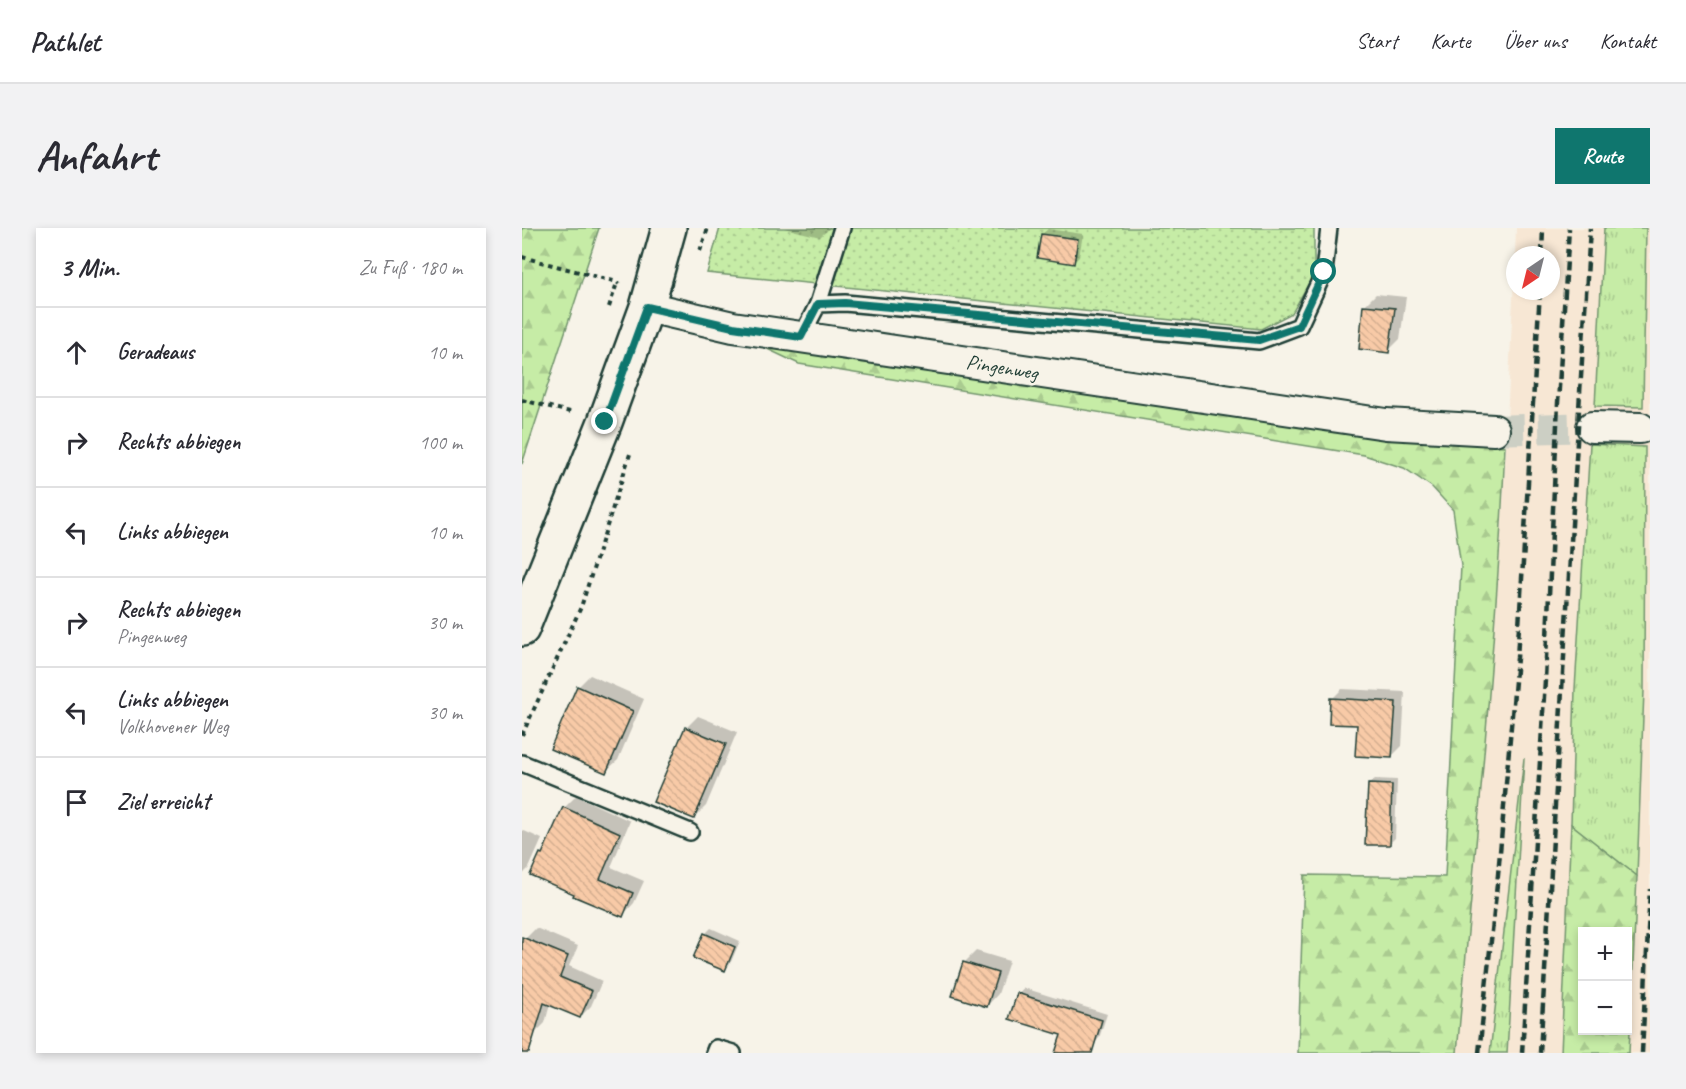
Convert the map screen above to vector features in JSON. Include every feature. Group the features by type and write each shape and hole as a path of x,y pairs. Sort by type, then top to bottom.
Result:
{"street":[{"path":"522,628 605,422 647,307 669,228"},
{"name":"Pingenweg","path":"647,307 733,327 1386,424 1494,430"},
{"path":"1592,427 1640,428"}],"lane":[{"path":"801,337 818,304 842,228"},
{"path":"818,304 845,303 1259,340 1299,326 1324,272 1329,228"},
{"path":"522,763 690,832"},
{"path":"714,1053 716,1048 732,1053"}],"path":[{"path":"522,257 617,282 647,307"},
{"path":"522,400 605,422"},
{"path":"522,735 581,607 633,445"}],"shaded area":[{"path":"1516,228 1650,228 1650,1053 1457,1053 1503,503 1513,300 1560,300 1560,246 1515,246"}],"green space":[{"path":"522,228 599,228 522,464"},
{"path":"720,228 1314,228 1314,274 1292,313 1261,329 707,273"},
{"path":"1604,228 1646,228 1643,407 1595,406"},
{"path":"759,345 1391,438 1505,446 1491,674 1457,1053 1298,1053 1304,875 1445,877 1461,566 1453,510 1432,487 1404,468 1364,455 799,364"},
{"path":"1590,444 1645,447 1644,690 1637,876 1571,824 1575,689"},
{"path":"1524,758 1507,1053 1490,1053"},
{"path":"1571,824 1637,876 1632,987 1632,927 1578,927 1578,1035 1630,1035 1629,1053 1561,1053"}],"building":[{"path":"1041,234 1078,239 1074,264 1037,258"},
{"path":"1363,305 1395,308 1389,353 1359,349"},
{"path":"577,686 633,711 606,773 550,749"},
{"path":"1330,698 1396,702 1392,758 1355,756 1357,725 1329,724"},
{"path":"685,727 726,744 694,819 653,802"},
{"path":"1368,784 1392,785 1390,845 1365,845"},
{"path":"563,807 620,833 600,879 633,893 623,917 530,875"},
{"path":"704,933 735,947 725,971 693,958"},
{"path":"522,937 568,956 560,977 592,991 580,1018 544,1003 529,1053 522,1053"},
{"path":"963,962 998,973 987,1007 952,996"},
{"path":"1017,993 1102,1020 1092,1053 1055,1053 1061,1035 1009,1019"}],"tunnel":[{"path":"1494,430 1592,427"}],"railway":[{"path":"1542,246 1543,228"},
{"path":"1522,1053 1569,228"},
{"path":"1540,1053 1590,228"},
{"path":"1479,1053 1498,875 1517,658 1539,300"},
{"path":"1642,1053 1650,889"}],"route":[{"path":"605,422 647,307 733,327 801,337 818,304 845,303 1259,340 1299,326 1324,272"}]}
